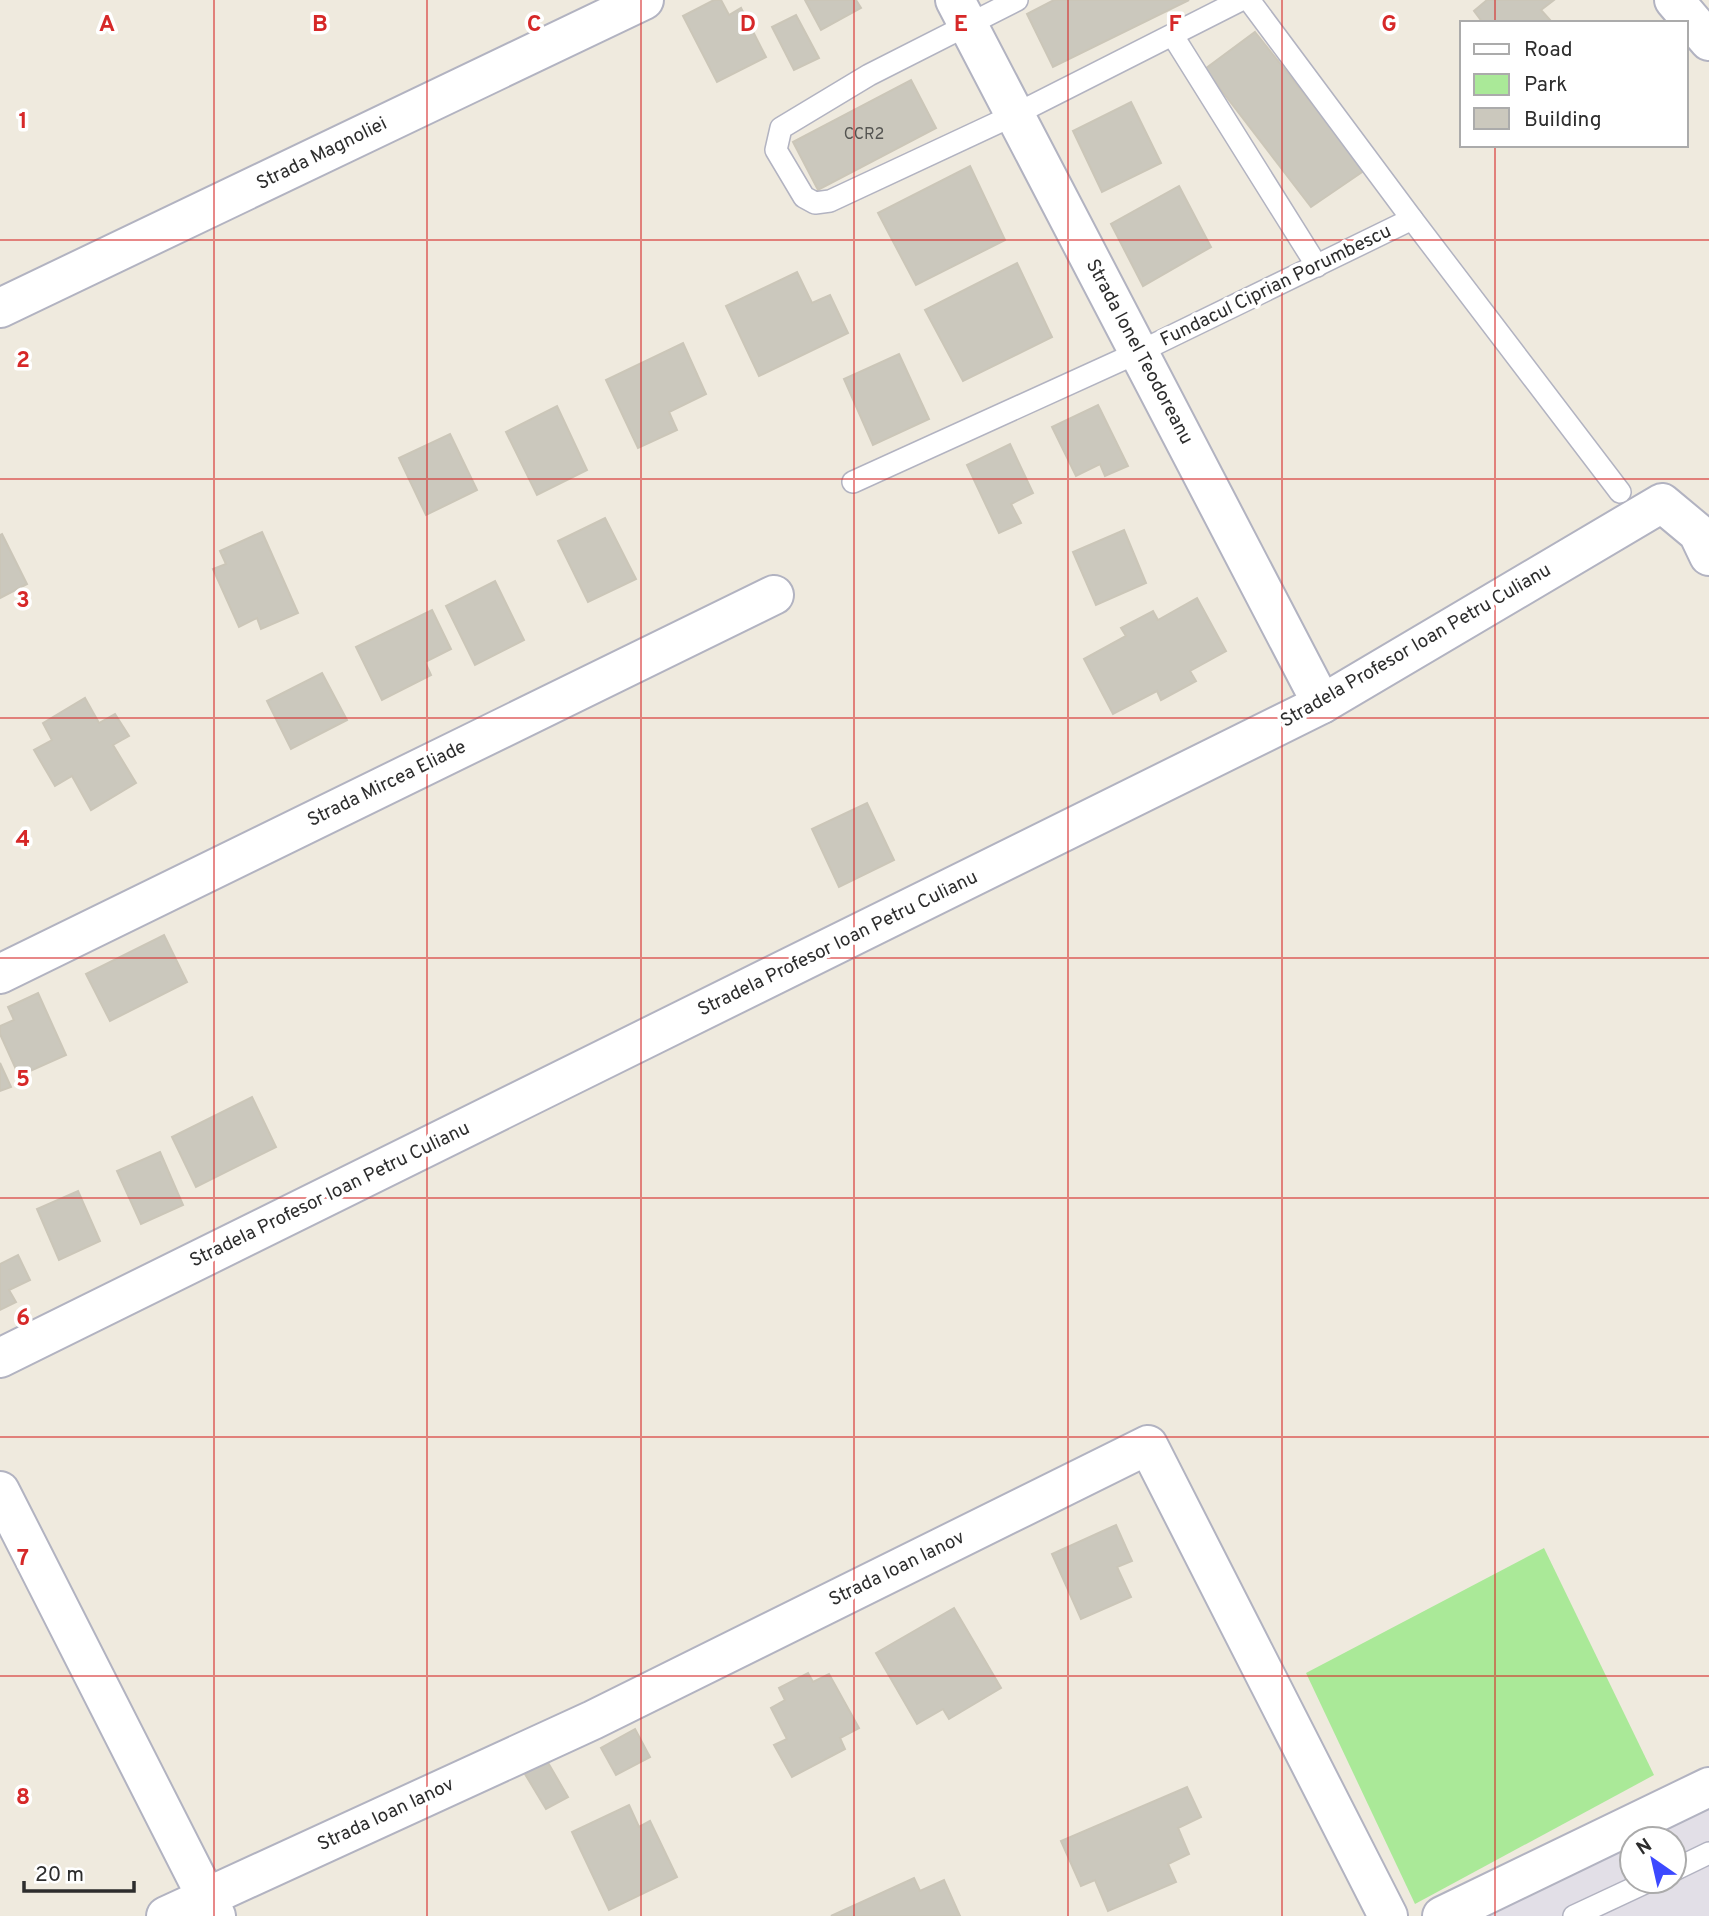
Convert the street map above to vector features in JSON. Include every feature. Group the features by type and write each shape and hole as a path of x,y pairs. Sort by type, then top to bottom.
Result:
{"street":[{"name":"Strada Magnoliei","path":"0,308 644,0"},
{"path":"1674,0 1709,41"},
{"name":"Strada Ionel Teodoreanu","path":"962,12 1322,704"},
{"name":"Stradela Profesor Ioan Petru Culianu","path":"0,1359 1322,704 1662,503 1698,533 1709,556"},
{"name":"Strada Mircea Eliade","path":"0,974 774,595"},
{"name":"Strada Ioan Ianov","path":"166,1916 211,1907 1148,1445 1388,1916"},
{"path":"0,1491 211,1907"},
{"path":"1442,1916 1709,1787"}],"lane":[{"path":"1017,0 962,12 869,75 781,128 776,150 804,197 815,203 830,201 1014,115 1241,0"},
{"path":"1249,0 1620,492"},
{"path":"1173,36 1317,266"},
{"name":"Fundacul Ciprian Porumbescu","path":"853,482 1139,352 1412,219"},
{"path":"1688,1863 1709,1853"},
{"path":"1574,1916 1619,1895"}],"shaded area":[{"path":"1709,1808 1709,1916 1482,1916 1618,1851 1618,1895 1688,1895 1688,1825 1673,1825"}],"green space":[{"path":"1544,1548 1654,1775 1415,1904 1306,1673"}],"building":[{"path":"714,0 721,0 729,15 741,8 766,57 717,82 683,16"},
{"path":"805,0 856,0 861,8 821,30"},
{"path":"1054,0 1189,0 1053,67 1027,14"},
{"path":"1487,0 1554,0 1541,10 1551,21 1482,21 1474,11"},
{"path":"796,15 819,58 794,70 772,27"},
{"path":"1255,32 1365,170 1311,207 1205,69"},
{"path":"911,80 936,128 818,190 793,142"},
{"path":"1131,102 1161,163 1102,192 1073,131"},
{"path":"970,166 1005,240 916,285 878,213"},
{"path":"1179,186 1211,247 1143,286 1111,224"},
{"path":"1017,263 1052,337 963,381 925,310"},
{"path":"797,272 812,303 830,295 848,333 759,376 726,306"},
{"path":"683,343 706,394 669,412 677,430 638,448 606,380"},
{"path":"899,354 929,419 873,445 844,379"},
{"path":"1098,405 1128,466 1105,476 1100,464 1076,476 1052,427"},
{"path":"557,406 587,470 537,495 506,432"},
{"path":"450,434 477,490 426,515 399,458"},
{"path":"1010,444 1033,493 1011,504 1021,523 999,533 967,465"},
{"path":"605,518 636,579 588,602 558,541"},
{"path":"1124,530 1146,583 1096,605 1073,552"},
{"path":"262,532 298,613 261,629 257,618 239,627 213,569 226,564 220,551"},
{"path":"2,534 27,584 0,598 0,535"},
{"path":"495,581 524,640 475,665 446,606"},
{"path":"1197,598 1226,651 1190,671 1196,681 1161,700 1157,691 1113,714 1084,659 1126,636 1121,628 1153,611 1158,620"},
{"path":"432,610 451,649 425,662 431,675 382,700 356,647"},
{"path":"322,673 347,720 291,749 267,701"},
{"path":"85,698 99,723 115,714 129,736 113,745 136,783 91,810 72,776 55,786 34,750 52,740 43,723"},
{"path":"867,803 894,860 839,887 812,829"},
{"path":"164,935 187,982 110,1021 86,974"},
{"path":"38,993 66,1055 19,1076 0,1034 0,1026 14,1020 8,1007"},
{"path":"0,1063 11,1087 0,1091"},
{"path":"252,1097 276,1147 196,1187 172,1137"},
{"path":"160,1152 183,1205 141,1224 117,1171"},
{"path":"78,1191 100,1241 59,1260 37,1209"},
{"path":"18,1255 30,1280 9,1290 16,1302 0,1310 0,1264"},
{"path":"1116,1525 1132,1561 1117,1567 1131,1597 1081,1619 1052,1554"},
{"path":"954,1608 1001,1688 949,1719 943,1709 917,1724 876,1653"},
{"path":"808,1673 813,1682 829,1674 859,1728 840,1738 845,1749 792,1777 774,1745 787,1739 771,1708 785,1700 779,1688"},
{"path":"635,1729 650,1757 616,1775 601,1748"},
{"path":"547,1761 568,1797 546,1809 525,1774"},
{"path":"1187,1787 1201,1817 1178,1828 1189,1854 1168,1864 1176,1882 1108,1911 1095,1880 1081,1886 1061,1841"},
{"path":"629,1805 639,1827 650,1821 677,1877 609,1910 572,1832"},
{"path":"914,1878 920,1891 944,1880 960,1916 831,1916"}]}
